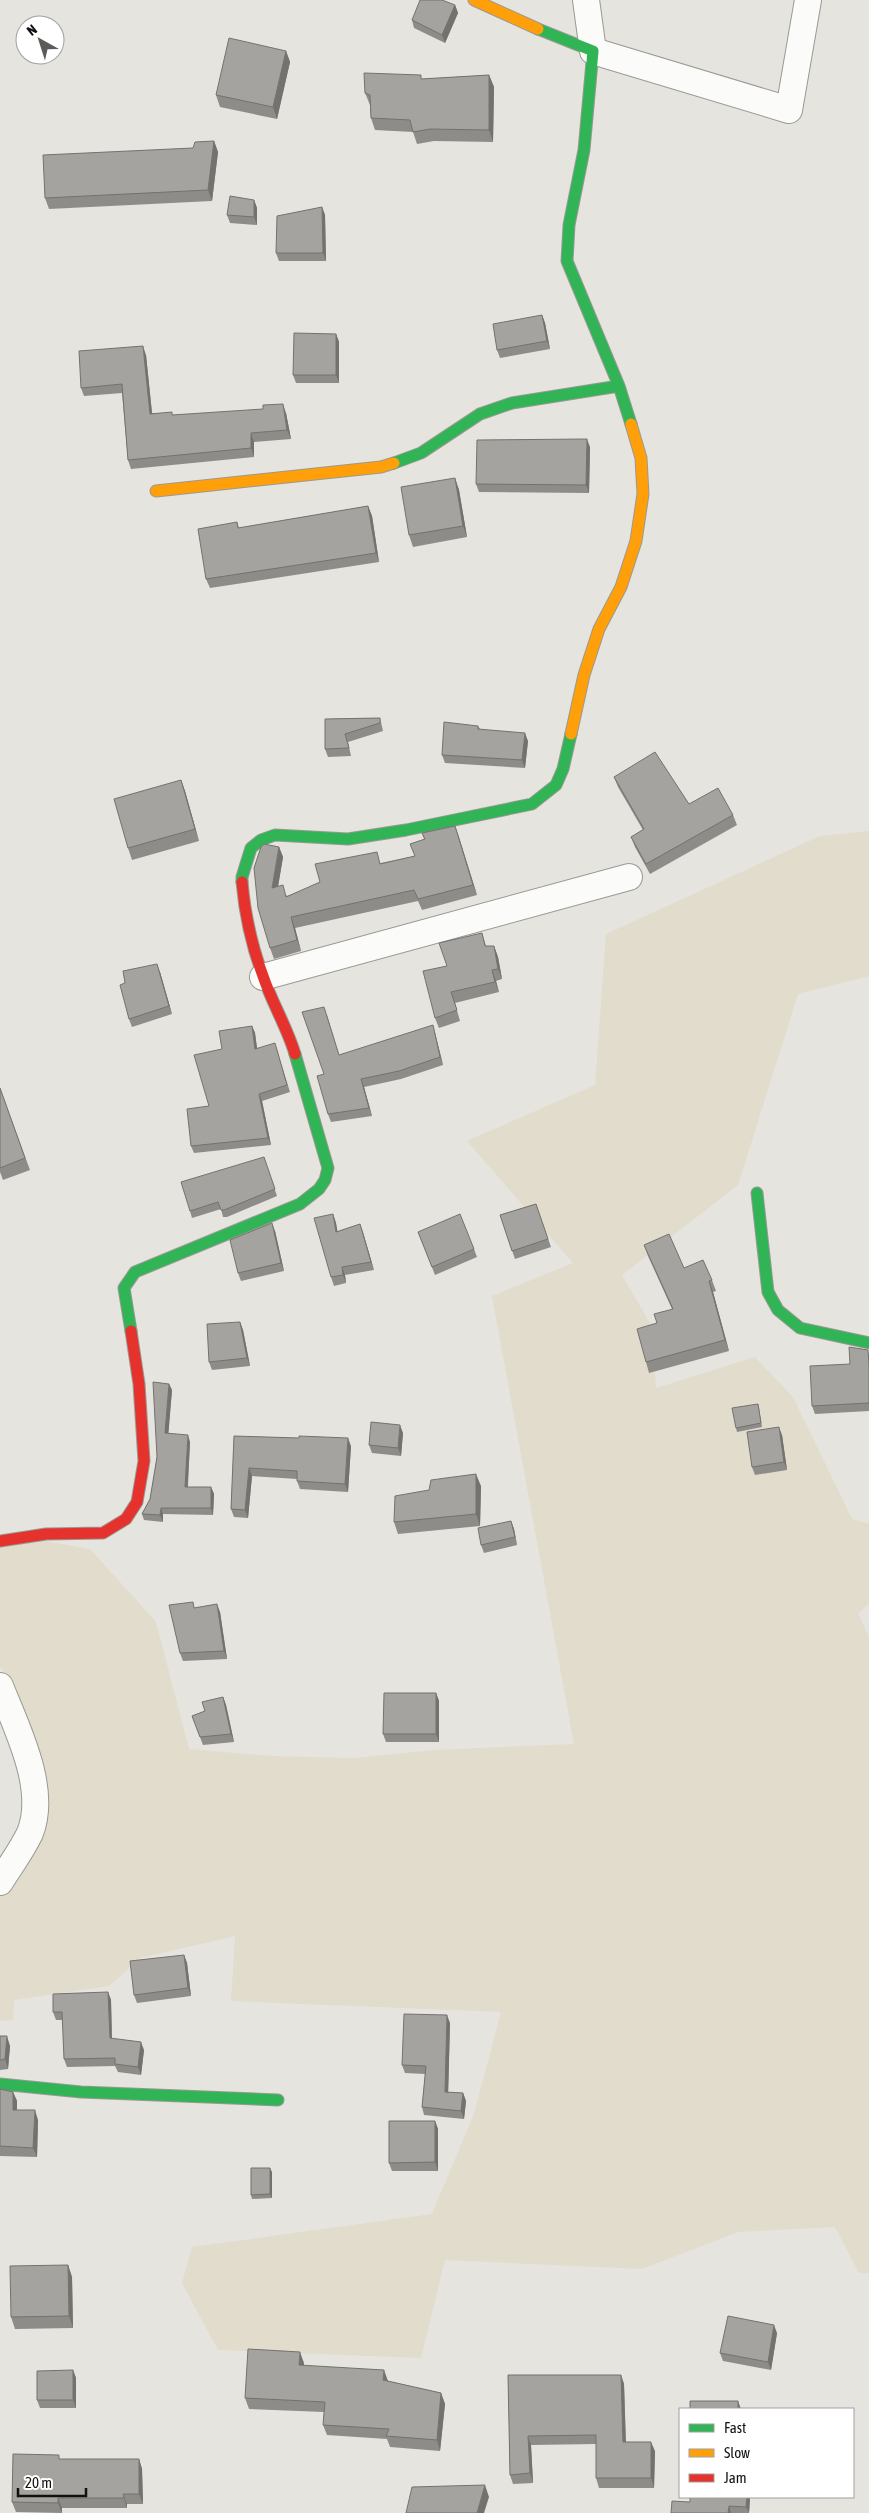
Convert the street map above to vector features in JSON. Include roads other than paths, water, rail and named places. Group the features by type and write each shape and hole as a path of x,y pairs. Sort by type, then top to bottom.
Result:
{"street":[{"path":"474,0 528,25 593,51 790,110 808,0"},
{"path":"0,1541 46,1534 103,1532 126,1519 137,1502 144,1461 138,1384 124,1288 135,1272 300,1204 313,1196 327,1179 328,1168 290,1038 263,976 246,922 242,877 252,848 261,840 275,835 348,839 406,830 532,804 556,785 563,769 584,676 599,629 621,587 636,541 643,494 641,458 619,386 567,261 569,225 584,150 593,51 586,0"},
{"path":"156,490 381,467 421,453 480,414 512,402 619,386"},
{"path":"263,976 629,877"},
{"path":"756,1193 768,1292 778,1310 800,1328 869,1343"},
{"path":"0,1686 31,1767 35,1797 30,1832 0,1882"},
{"path":"0,2084 81,2092 278,2100"}]}
